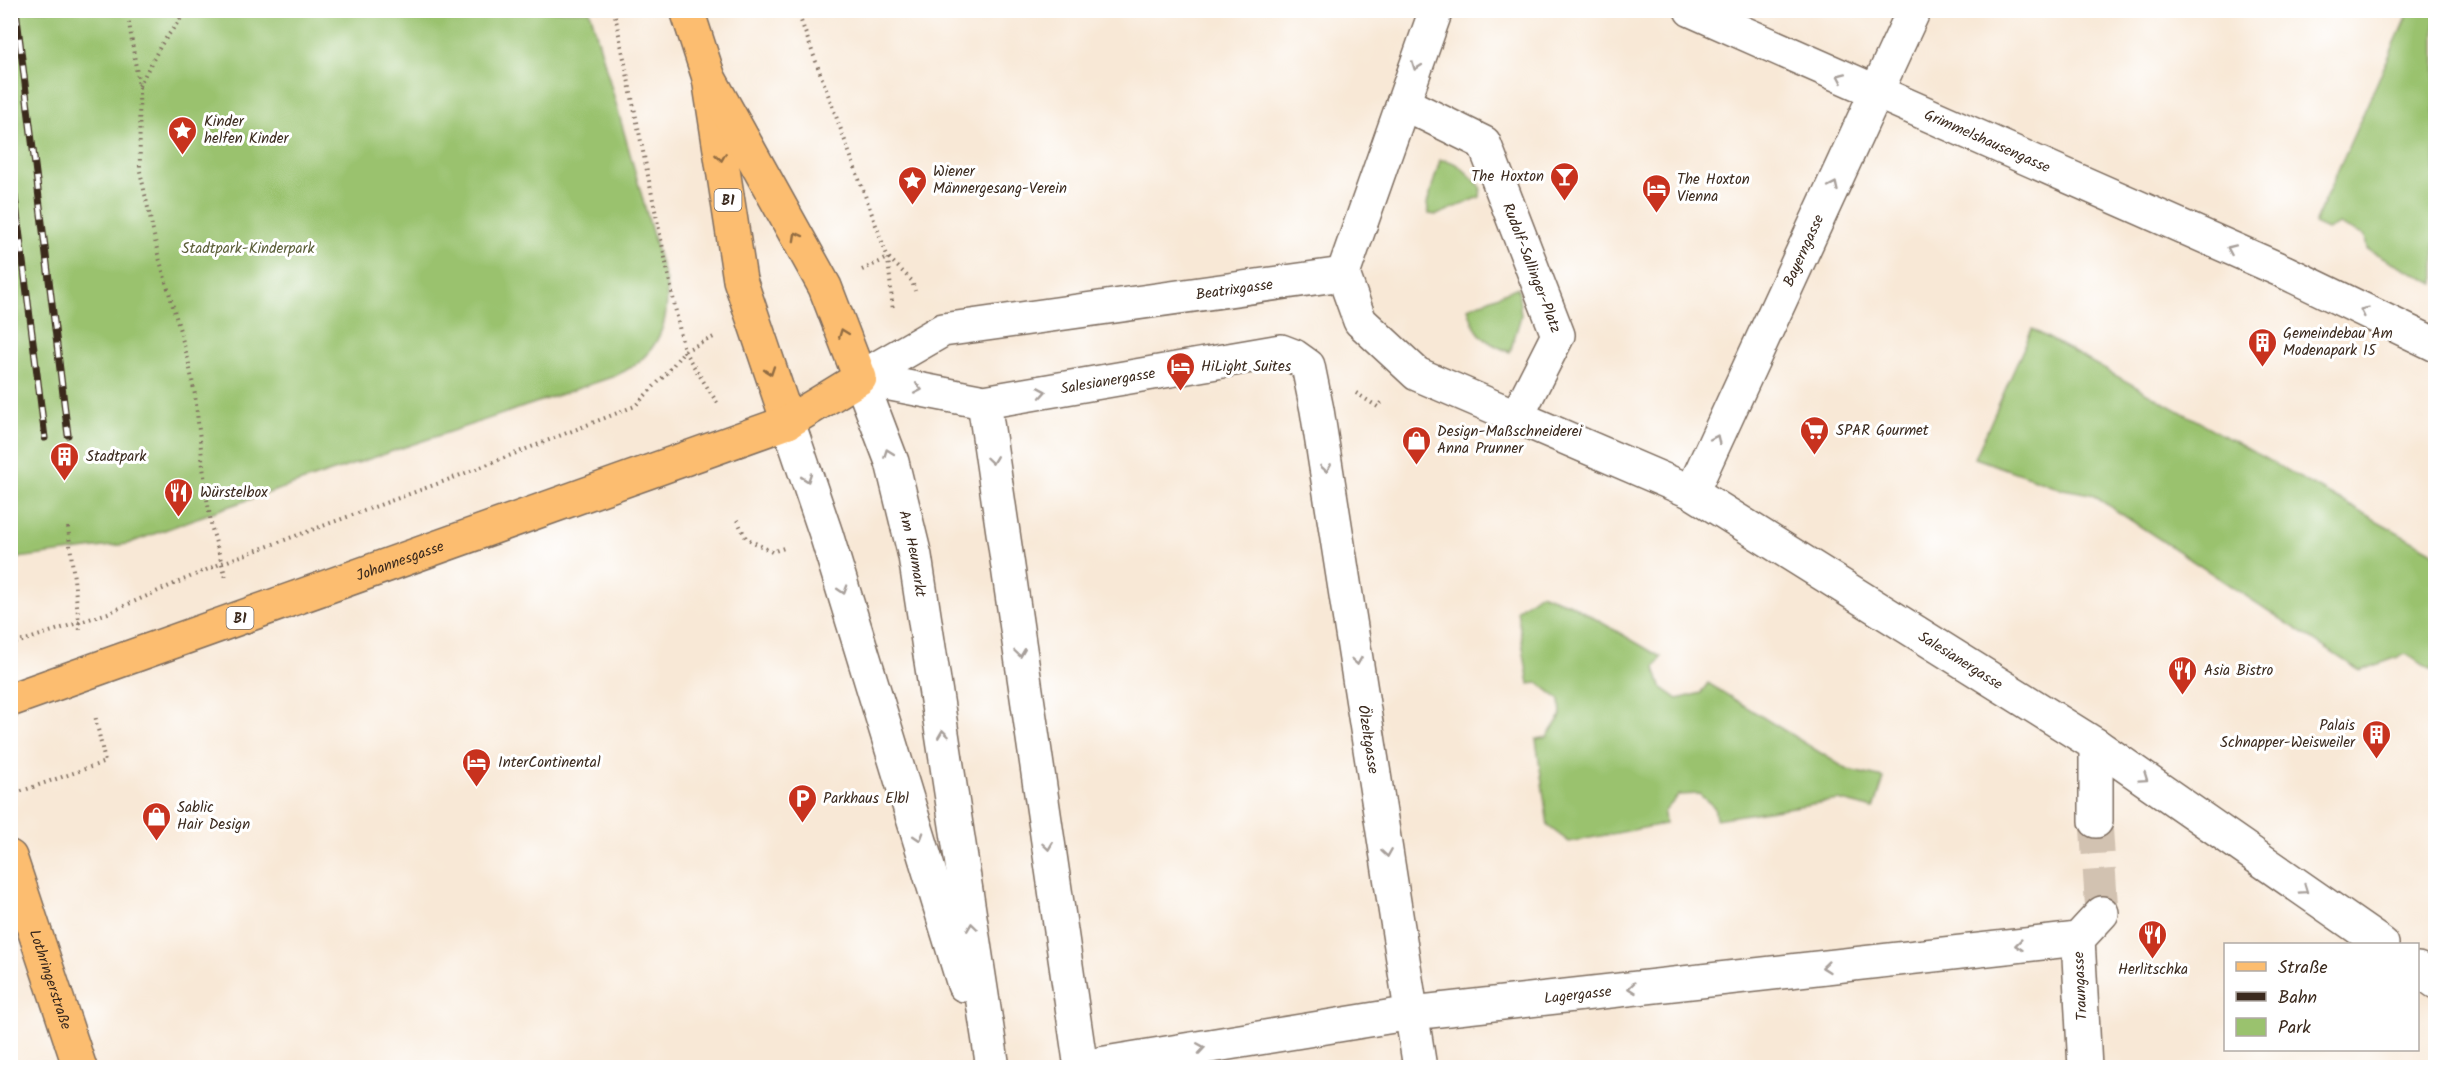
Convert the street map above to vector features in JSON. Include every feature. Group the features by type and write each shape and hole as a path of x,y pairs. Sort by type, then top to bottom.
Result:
{"main road":[{"name":"Am Heumarkt","path":"687,10 709,78 740,280 788,422"},
{"name":"Am Heumarkt","path":"709,78 825,287 860,378"},
{"name":"B1","path":"788,422 860,378"},
{"name":"Johannesgasse","path":"10,700 788,422"},
{"name":"Lothringerstraße","path":"10,857 80,1068"}],"street":[{"path":"1436,10 1343,274 1360,321 1417,374 1516,418"},
{"name":"Grimmelshausengasse","path":"1690,10 2285,272 2436,345"},
{"name":"Bayerngasse","path":"1692,492 1914,10"},
{"name":"Rudolf-Sallinger-Platz","path":"1403,103 1484,143 1558,334 1516,418"},
{"name":"Beatrixgasse","path":"860,378 943,330 1343,274"},
{"name":"Salesianergasse","path":"860,378 984,402 1281,351 1294,356 1308,366 1317,410"},
{"name":"Am Heumarkt","path":"860,378 892,462 915,556 991,1068"},
{"path":"984,402 1081,1068"},
{"name":"Ölzeltgasse","path":"1317,410 1420,1068"},
{"name":"Salesianergasse","path":"1516,418 1692,492 2096,745 2379,943"},
{"name":"Am Heumarkt","path":"788,422 826,534 991,1068"},
{"path":"2096,745 2096,821"},
{"name":"Traungasse","path":"2085,1068 2078,939 2102,913"},
{"name":"Lagergasse","path":"1081,1068 1412,1013 2078,939"},
{"path":"2419,970 2436,982"}],"path":[{"path":"127,10 139,87 140,171 158,254 188,359 195,395 212,530 240,618"},
{"path":"139,87 161,45 187,10"},
{"path":"10,645 108,613 222,563 453,478 635,406 667,374 684,351 614,10"},
{"path":"797,10 888,258 912,281 915,291"},
{"path":"737,520 746,538 771,552 794,545"}],"green space":[{"name":"Stadtpark-Kinderpark","path":"11,10 590,11 666,282 666,313 657,340 639,361 612,377 224,508 127,544 11,559"},
{"path":"2409,11 2435,11 2435,284 2367,249 2365,236 2339,224 2327,230 2314,224"},
{"path":"1440,160 1452,162 1467,173 1481,187 1480,197 1437,215 1429,214 1427,204"},
{"path":"1518,287 1521,316 1510,352 1493,345 1482,336 1474,325 1468,308"},
{"path":"2032,329 2435,553 2435,672 2406,654 2360,671 2091,494 2063,489 1975,458"},
{"path":"1540,593 1570,604 1661,657 1655,668 1661,687 1678,699 1701,693 1708,683 1848,770 1884,778 1874,809 1838,800 1716,819 1714,807 1699,794 1679,795 1664,812 1665,824 1569,842 1548,826 1536,739 1547,737 1561,716 1560,700 1539,683 1529,684 1517,610"}],"tunnel":[{"path":"2096,821 2102,913"}],"railway":[{"path":"16,10 68,435"},
{"path":"10,157 45,438"}],"place":[{"name":"Kinder helfen Kinder","path":"183,156"},
{"name":"The Hoxton","path":"1565,202"},
{"name":"Wiener Männergesang-Verein","path":"912,206"},
{"name":"The Hoxton Vienna","path":"1656,214"},
{"name":"Gemeindebau Am Modenapark 15","path":"2262,368"},
{"name":"HiLight Suites","path":"1180,392"},
{"name":"SPAR Gourmet","path":"1815,456"},
{"name":"Design-Maßschneiderei Anna Prunner","path":"1416,466"},
{"name":"Stadtpark","path":"65,482"},
{"name":"Würstelbox","path":"179,518"},
{"name":"Asia Bistro","path":"2183,696"},
{"name":"Palais Schnapper-Weisweiler","path":"2376,760"},
{"name":"InterContinental","path":"477,788"},
{"name":"Parkhaus Elbl","path":"802,824"},
{"name":"Sablic Hair Design","path":"156,842"},
{"name":"Herlitschka","path":"2153,960"}]}
